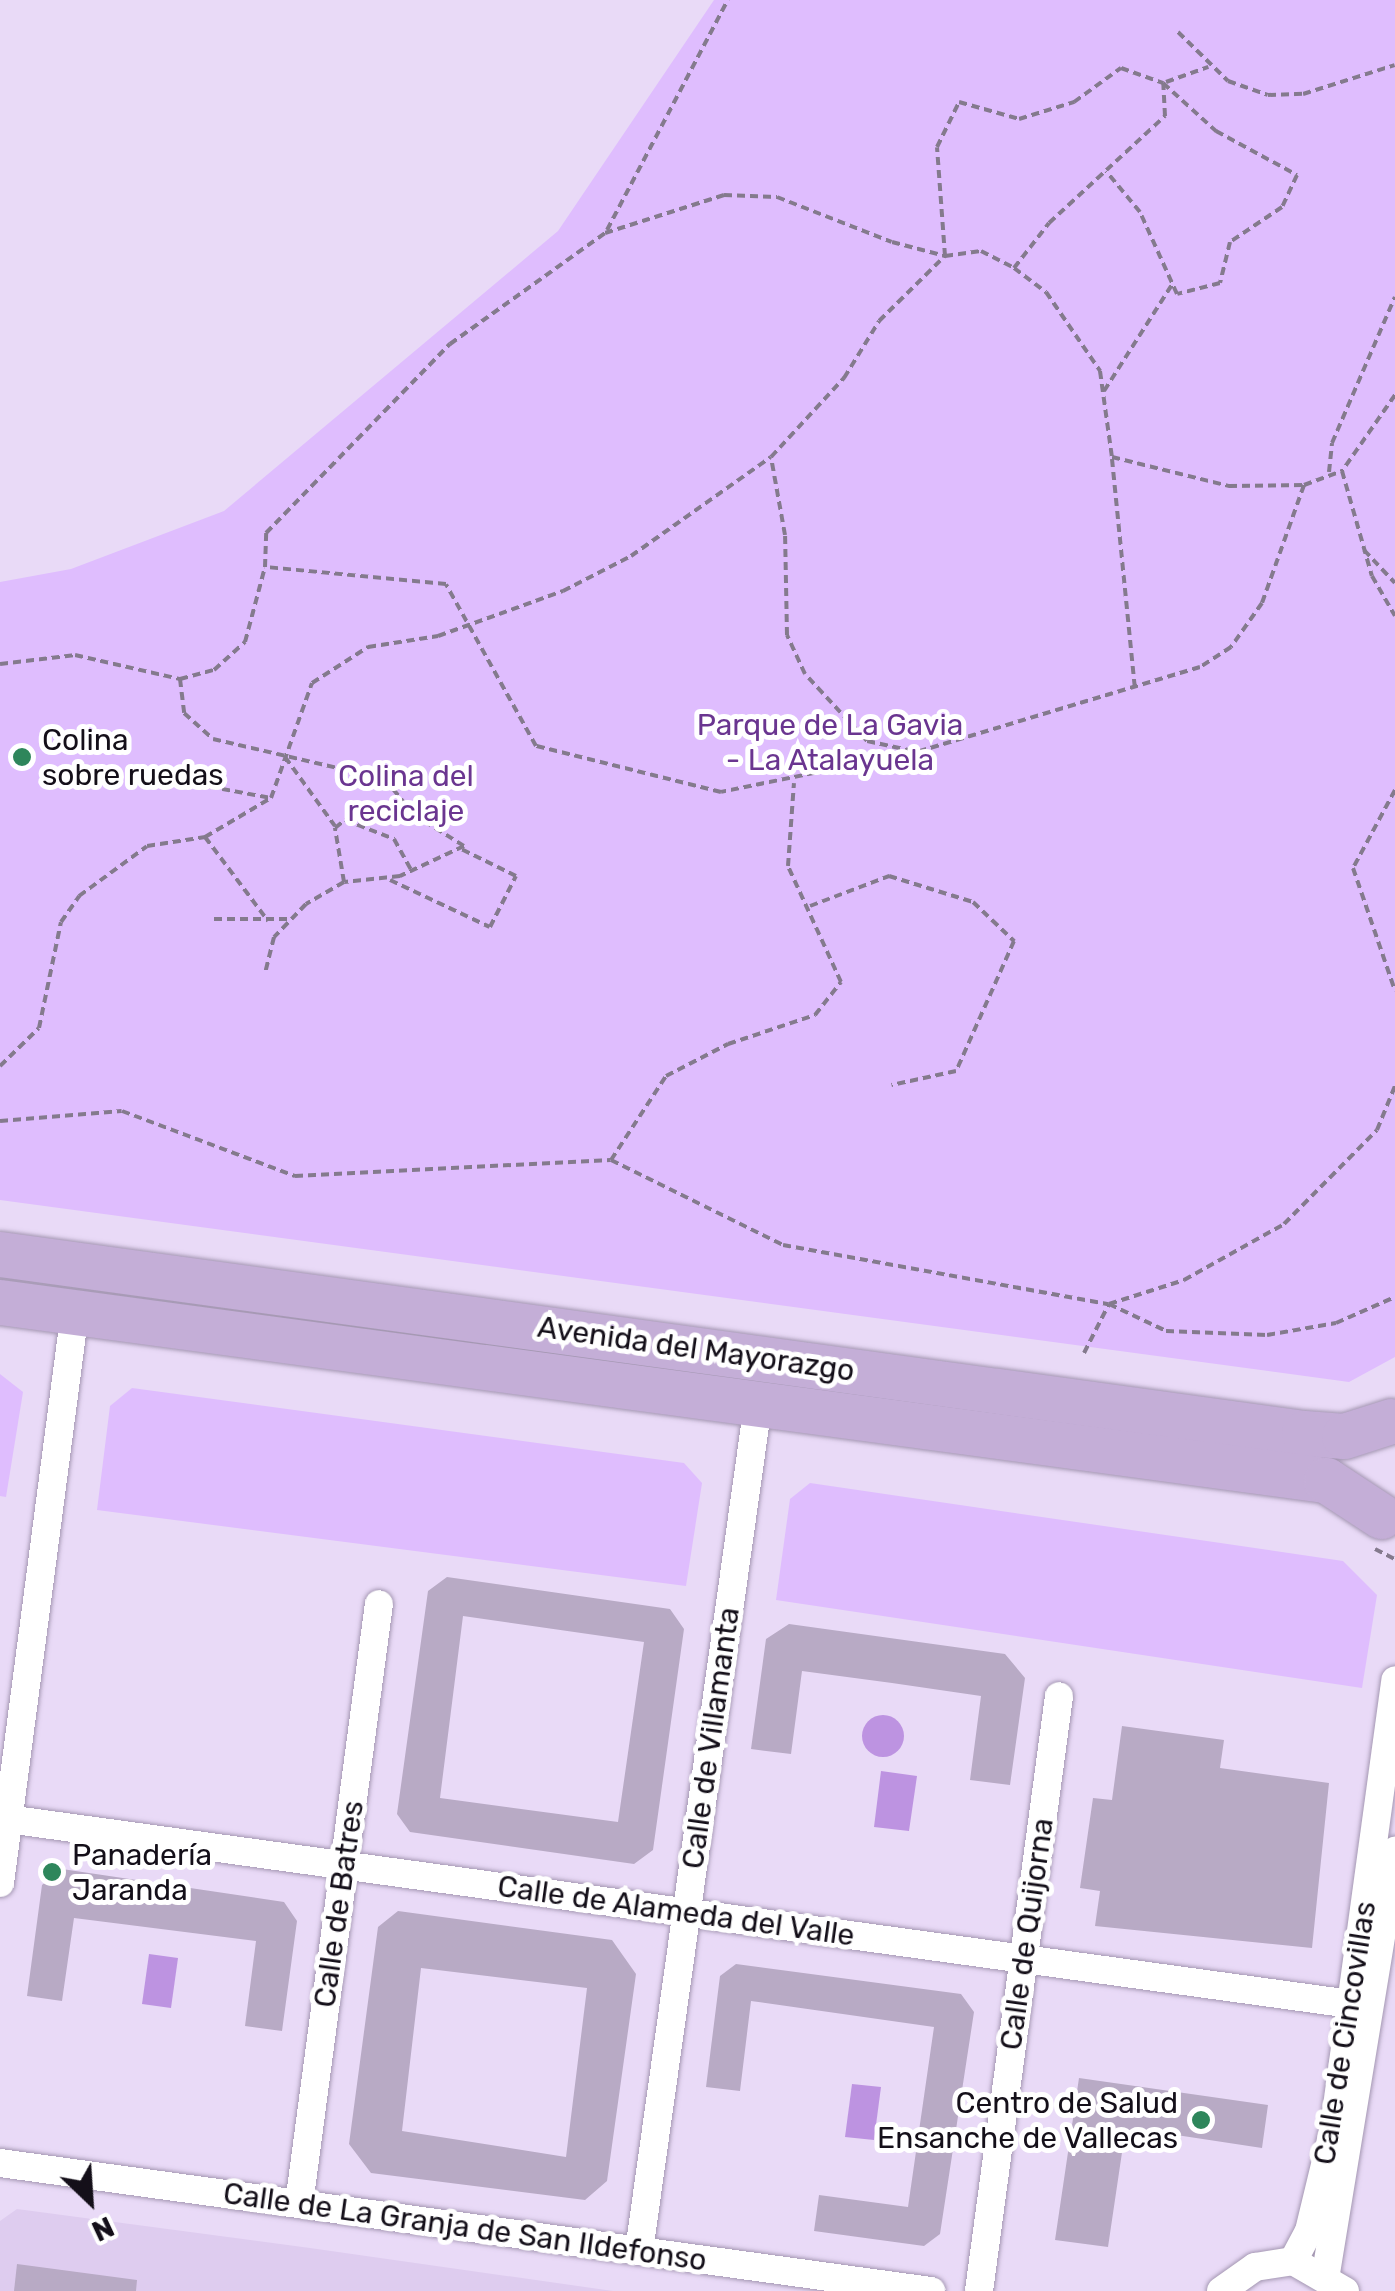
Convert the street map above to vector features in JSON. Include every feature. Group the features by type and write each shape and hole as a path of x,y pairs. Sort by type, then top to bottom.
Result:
{"main road":[{"name":"Avenida del Mayorazgo","path":"0,1254 1317,1434 1393,1419"},
{"name":"Avenida del Mayorazgo","path":"0,1302 1326,1480 1386,1533"},
{"path":"1386,1533 1366,1468 1393,1419"}],"street":[{"path":"0,1884 4,1818 75,1311"},
{"name":"Calle de Villamanta","path":"639,2251 758,1404"},
{"name":"Calle de Batres","path":"299,2204 379,1604"},
{"name":"Calle de Cincovillas","path":"1293,2261 1326,2168 1395,1680"},
{"name":"Calle de Quijorna","path":"979,2291 1059,1696"},
{"name":"Calle de Alameda del Valle","path":"4,1818 1351,2004"},
{"name":"Calle de Cincovillas","path":"1336,2282 1395,1852"},
{"name":"Calle de La Granja de San Ildefonso","path":"0,2164 931,2291"},
{"path":"1221,2291 1255,2267 1293,2261 1336,2282"}],"path":[{"path":"605,234 728,0"},
{"path":"1178,32 1208,67 1268,94 1302,94 1395,65"},
{"path":"1163,83 1208,67"},
{"path":"945,256 937,148 958,102 1019,118 1074,102 1121,68 1163,83 1216,131 1296,175 1282,207 1230,242 1220,283 1177,294 1140,212 1106,171"},
{"path":"1014,268 1106,171 1165,116 1163,83"},
{"path":"0,664 75,655 180,679 214,670 245,642 265,568 266,533 450,344 605,234 724,195 777,197 945,256 981,251 1014,268 1058,308 1104,391 1135,688"},
{"path":"0,1066 39,1028 62,922 79,896 147,846 205,836 271,798 312,683 368,647 475,623 632,556 772,457 844,378 879,320 945,256"},
{"path":"1104,391 1173,283"},
{"path":"1329,472 1332,443 1395,297"},
{"path":"1342,472 1395,395"},
{"path":"772,457 786,535 787,635 805,674 867,741 917,752"},
{"path":"1112,457 1230,486 1304,484 1329,472 1342,472"},
{"path":"1342,472 1364,550 1395,616"},
{"path":"265,568 305,578 427,575 446,584 475,623 536,746 560,758 686,790 794,782 917,752 1135,688 1230,648 1262,604 1304,484"},
{"path":"1364,550 1395,583"},
{"path":"180,679 184,712 213,739 385,779 459,848 516,876 490,927 389,879"},
{"path":"286,757 335,828 344,882"},
{"path":"48,779 158,777 271,798"},
{"path":"611,1160 666,1076 728,1044 815,1016 832,999 841,982 810,906 788,866 794,782"},
{"path":"1395,790 1353,868 1395,991"},
{"path":"335,828 374,824 412,871"},
{"path":"205,836 268,921"},
{"path":"265,974 274,937 344,882 389,879 459,848"},
{"path":"810,906 889,876 973,902 1014,941 956,1072 892,1085"},
{"path":"214,919 291,920"},
{"path":"1084,1353 1108,1304 1184,1280 1284,1224 1378,1130 1395,1086"},
{"path":"0,1121 122,1111 294,1176 611,1160 783,1244 1108,1304 1166,1331 1267,1336 1336,1323 1395,1298"},
{"path":"1386,1533 1395,1559"}],"shaded area":[{"path":"883,1715 898,1721 904,1736 898,1751 883,1757 868,1751 862,1736 868,1721"},
{"path":"881,1771 917,1776 909,1831 874,1827"},
{"path":"149,1954 178,1958 171,2008 142,2004"},
{"path":"852,2084 881,2087 874,2140 845,2137"},
{"path":"17,2209 613,2291 0,2291 0,2221"}],"green space":[{"name":"Parque de La Gavia - La Atalayuela","path":"714,0 1395,0 1395,1357 1349,1382 0,1200 0,582 71,569 224,511 558,231"},
{"path":"0,1374 23,1392 6,1497 0,1496"},
{"path":"132,1388 684,1463 702,1483 686,1586 97,1510 110,1406"},
{"path":"810,1483 1343,1561 1377,1595 1362,1688 776,1600 790,1499"}],"building":[{"path":"447,1577 670,1609 684,1629 653,1850 634,1864 410,1832 397,1814 428,1591","holes":["463,1616 644,1642 618,1822 440,1798"]},
{"path":"789,1624 1005,1654 1025,1678 1010,1785 970,1780 981,1696 892,1683 802,1671 791,1754 751,1749 766,1639"},
{"path":"1122,1726 1224,1740 1220,1768 1329,1783 1312,1948 1095,1926 1100,1891 1080,1888 1093,1798 1112,1800"},
{"path":"62,1869 284,1902 297,1921 282,2031 245,2026 256,1941 74,1918 62,2001 27,1996 42,1885"},
{"path":"398,1911 612,1940 636,1974 607,2181 585,2200 371,2173 349,2144 378,1927","holes":["421,1968 587,1988 566,2157 402,2131"]},
{"path":"736,1964 961,1994 974,2012 940,2234 924,2246 814,2231 819,2195 908,2207 934,2027 751,2001 740,2091 706,2087 720,1976"},
{"path":"1079,2078 1268,2105 1262,2148 1150,2131 1148,2142 1124,2139 1108,2247 1055,2240"},
{"path":"17,2264 137,2280 136,2291 14,2291"}],"place":[{"name":"Colina sobre ruedas","path":"22,757"},
{"name":"Panadería Jaranda","path":"52,1872"},
{"name":"Centro de Salud Ensanche de Vallecas","path":"1201,2120"}],"park label":[{"name":"Colina del reciclaje","path":"406,793"}]}
